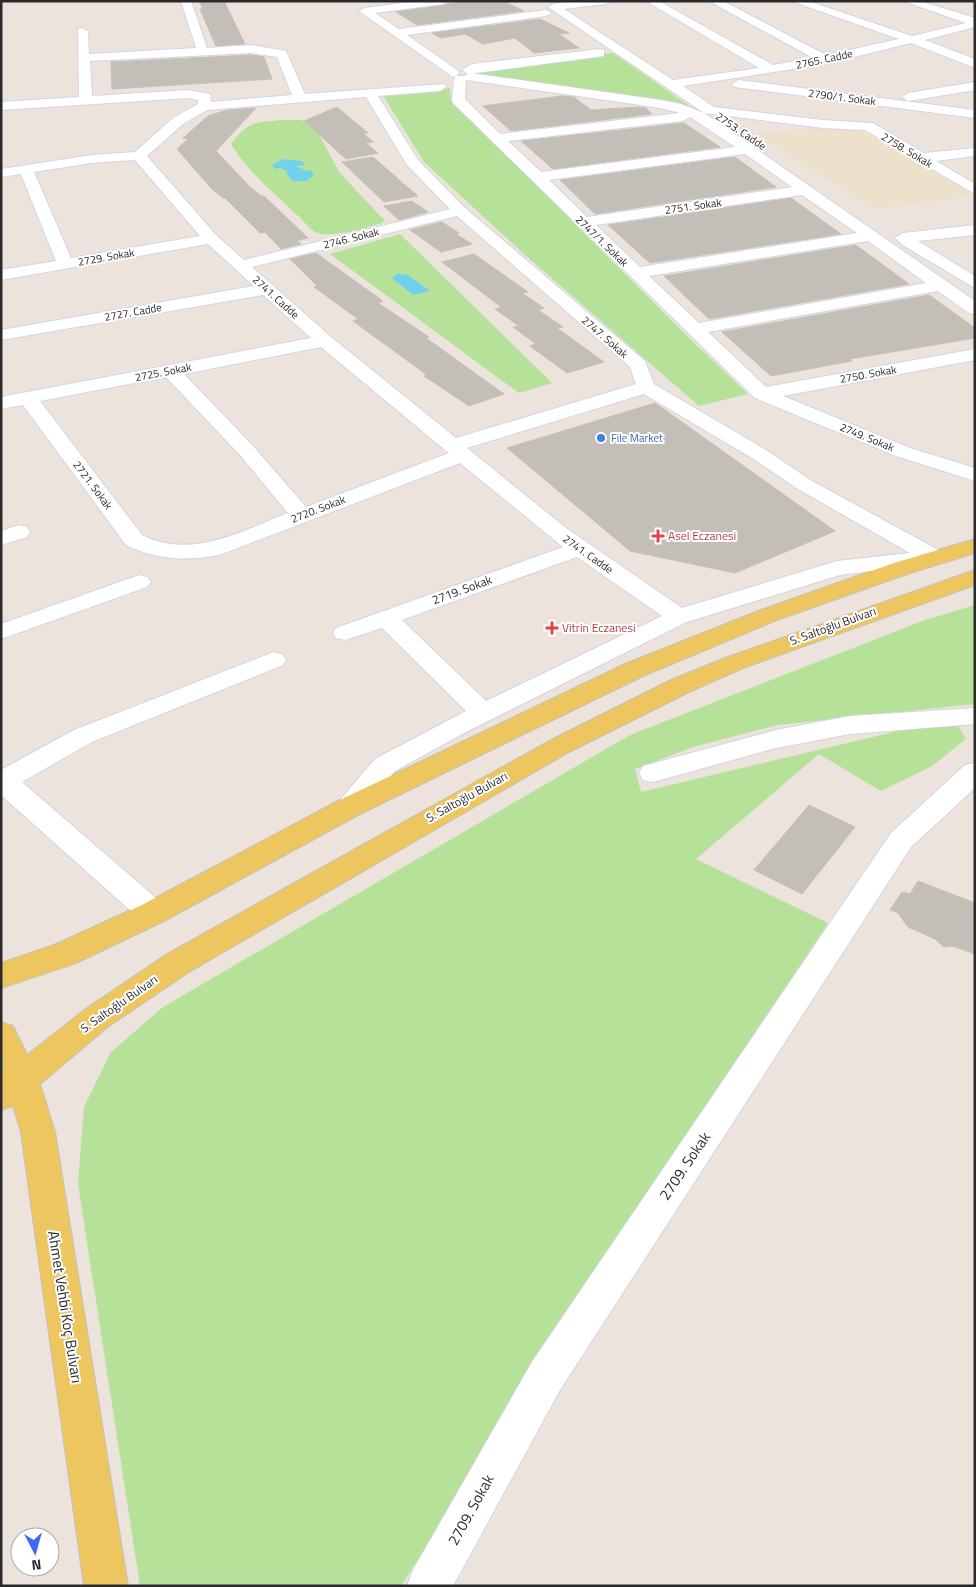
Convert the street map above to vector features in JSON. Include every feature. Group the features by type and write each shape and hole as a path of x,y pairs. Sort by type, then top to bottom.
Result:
{"main road":[{"path":"1,976 65,954 152,913 350,807 634,670 769,616 934,558 975,546"},
{"name":"S. Saltoğlu Bulvarı","path":"12,1087 98,1017 178,963 560,746 680,686 734,663 975,577"},
{"name":"Ahmet Vehbi Koç Bulvarı","path":"1,1035 12,1087 38,1132 106,1586"}],"street":[{"path":"186,1 203,52"},
{"path":"383,3 419,1"},
{"path":"444,1 365,11 461,75 676,107 703,113 823,124 868,126"},
{"name":"2753. Cadde","path":"605,1 553,7 671,84 703,113 874,220"},
{"path":"651,1 772,70"},
{"path":"714,1 826,60"},
{"path":"796,1 912,40 975,64"},
{"path":"908,1 975,23"},
{"path":"397,33 546,13"},
{"name":"2765. Cadde","path":"671,84 710,80 826,60 975,23"},
{"path":"82,31 86,101"},
{"path":"83,58 251,50 282,54 300,98"},
{"path":"461,75 472,68 600,52"},
{"path":"470,57 461,75 458,100 461,104 480,101"},
{"name":"2790/1. Sokak","path":"710,80 975,114"},
{"path":"880,102 975,86"},
{"path":"1,173 92,159 139,156 178,121 204,106 440,87"},
{"path":"516,97 562,91"},
{"name":"2747. Sokak","path":"370,93 412,162 460,211 638,366 646,387"},
{"path":"1,106 188,94 205,98 204,106"},
{"name":"2758. Sokak","path":"880,102 868,126 975,190"},
{"name":"2747/1. Sokak","path":"461,104 762,394"},
{"path":"497,138 703,113 747,150 975,309"},
{"path":"536,177 747,150"},
{"path":"920,158 975,152"},
{"name":"2741. Cadde","path":"139,156 211,239 325,341 580,548 679,617"},
{"path":"26,169 65,264"},
{"name":"2751. Sokak","path":"582,222 803,190"},
{"name":"2746. Sokak","path":"242,265 460,211"},
{"path":"888,229 975,282"},
{"path":"903,238 975,230"},
{"path":"635,273 870,236"},
{"name":"2729. Sokak","path":"1,275 211,239"},
{"path":"694,328 941,285"},
{"name":"2727. Cadde","path":"1,335 266,289"},
{"name":"2725. Sokak","path":"1,404 325,341"},
{"name":"2750. Sokak","path":"762,394 975,354"},
{"path":"171,371 246,451 301,516"},
{"path":"646,387 759,454 805,485 934,558"},
{"name":"2720. Sokak","path":"171,553 214,549 301,516 457,450 646,387"},
{"name":"2749. Sokak","path":"762,394 903,452 975,475"},
{"name":"2721. Sokak","path":"28,398 134,540 150,548 171,553"},
{"name":"2719. Sokak","path":"345,633 580,548"},
{"path":"350,807 385,765 679,617 837,568 934,558"},
{"path":"1,632 139,582"},
{"path":"386,618 483,714"},
{"path":"152,913 3,782 83,736 274,660"},
{"path":"653,773 776,739 850,725 975,716"},
{"name":"2709. Sokak","path":"430,1586 546,1376 901,840 975,772"}],"shaded area":[{"path":"832,127 857,128 975,196 873,209 757,134"}],"green space":[{"path":"613,53 688,105 687,107 476,75 478,72 520,62"},
{"path":"450,88 451,100 688,337 748,394 699,406 525,255 424,162 382,94"},
{"path":"281,120 300,120 313,123 339,172 385,221 351,232 317,233 270,190 253,173 231,144 242,131 252,124"},
{"path":"400,234 552,383 519,393 330,254"},
{"path":"975,605 975,704 778,725 693,747 635,769 641,792 923,725 957,724 966,739 932,766 881,791 819,754 696,859 828,923 629,1223 401,1586 140,1586 78,1184 84,1107 111,1052 163,1007 630,735 925,620"}],"water":[{"path":"284,159 302,161 305,165 296,166 303,169 299,170 311,171 314,175 306,181 292,181 286,172 288,171 281,169 285,167 275,169 272,165"},
{"path":"397,274 408,275 430,291 413,295 392,278"}],"building":[{"path":"199,1 224,1 245,44 216,46 200,9 203,9"},
{"path":"467,1 503,1 524,11 417,25 396,12"},
{"path":"540,19 569,33 559,34 579,48 534,53 515,38 483,44 465,34 441,38 432,33"},
{"path":"251,55 264,57 272,79 112,89 111,62"},
{"path":"562,96 574,97 591,110 638,107 646,108 652,114 511,131 483,106"},
{"path":"337,107 368,133 363,133 373,142 366,143 378,153 346,159 304,121"},
{"path":"256,108 216,151 249,186 261,196 264,196 308,238 296,241 301,244 281,249 265,232 260,233 225,198 211,188 177,149 188,139 183,138 208,116 227,110"},
{"path":"684,123 720,147 553,169 521,141"},
{"path":"373,157 418,196 384,202 342,162"},
{"path":"735,157 776,187 595,214 560,180"},
{"path":"791,198 841,234 650,263 608,225"},
{"path":"412,201 428,212 399,220 384,206"},
{"path":"442,222 472,244 441,252 410,230"},
{"path":"856,245 909,284 709,319 664,276"},
{"path":"316,253 383,301 378,303 429,337 426,338 504,394 469,406 424,376 427,375 353,321 358,319 314,287 317,286 290,259"},
{"path":"474,254 528,292 522,293 544,308 538,310 563,327 557,328 604,362 567,373 530,346 536,344 513,327 519,326 495,309 501,307 442,262"},
{"path":"929,295 975,328 975,338 850,359 852,361 771,376 722,332"},
{"path":"655,403 835,531 735,573 630,551 507,448"},
{"path":"809,805 855,827 802,894 754,870"},
{"path":"918,881 975,903 975,954 953,946 944,947 935,939 908,927 898,913 890,910 902,892 910,894"}],"place":[{"name":"File Market","path":"601,438"},
{"name":"Asel Eczanesi","path":"658,536"},
{"name":"Vitrin Eczanesi","path":"552,628"}]}
